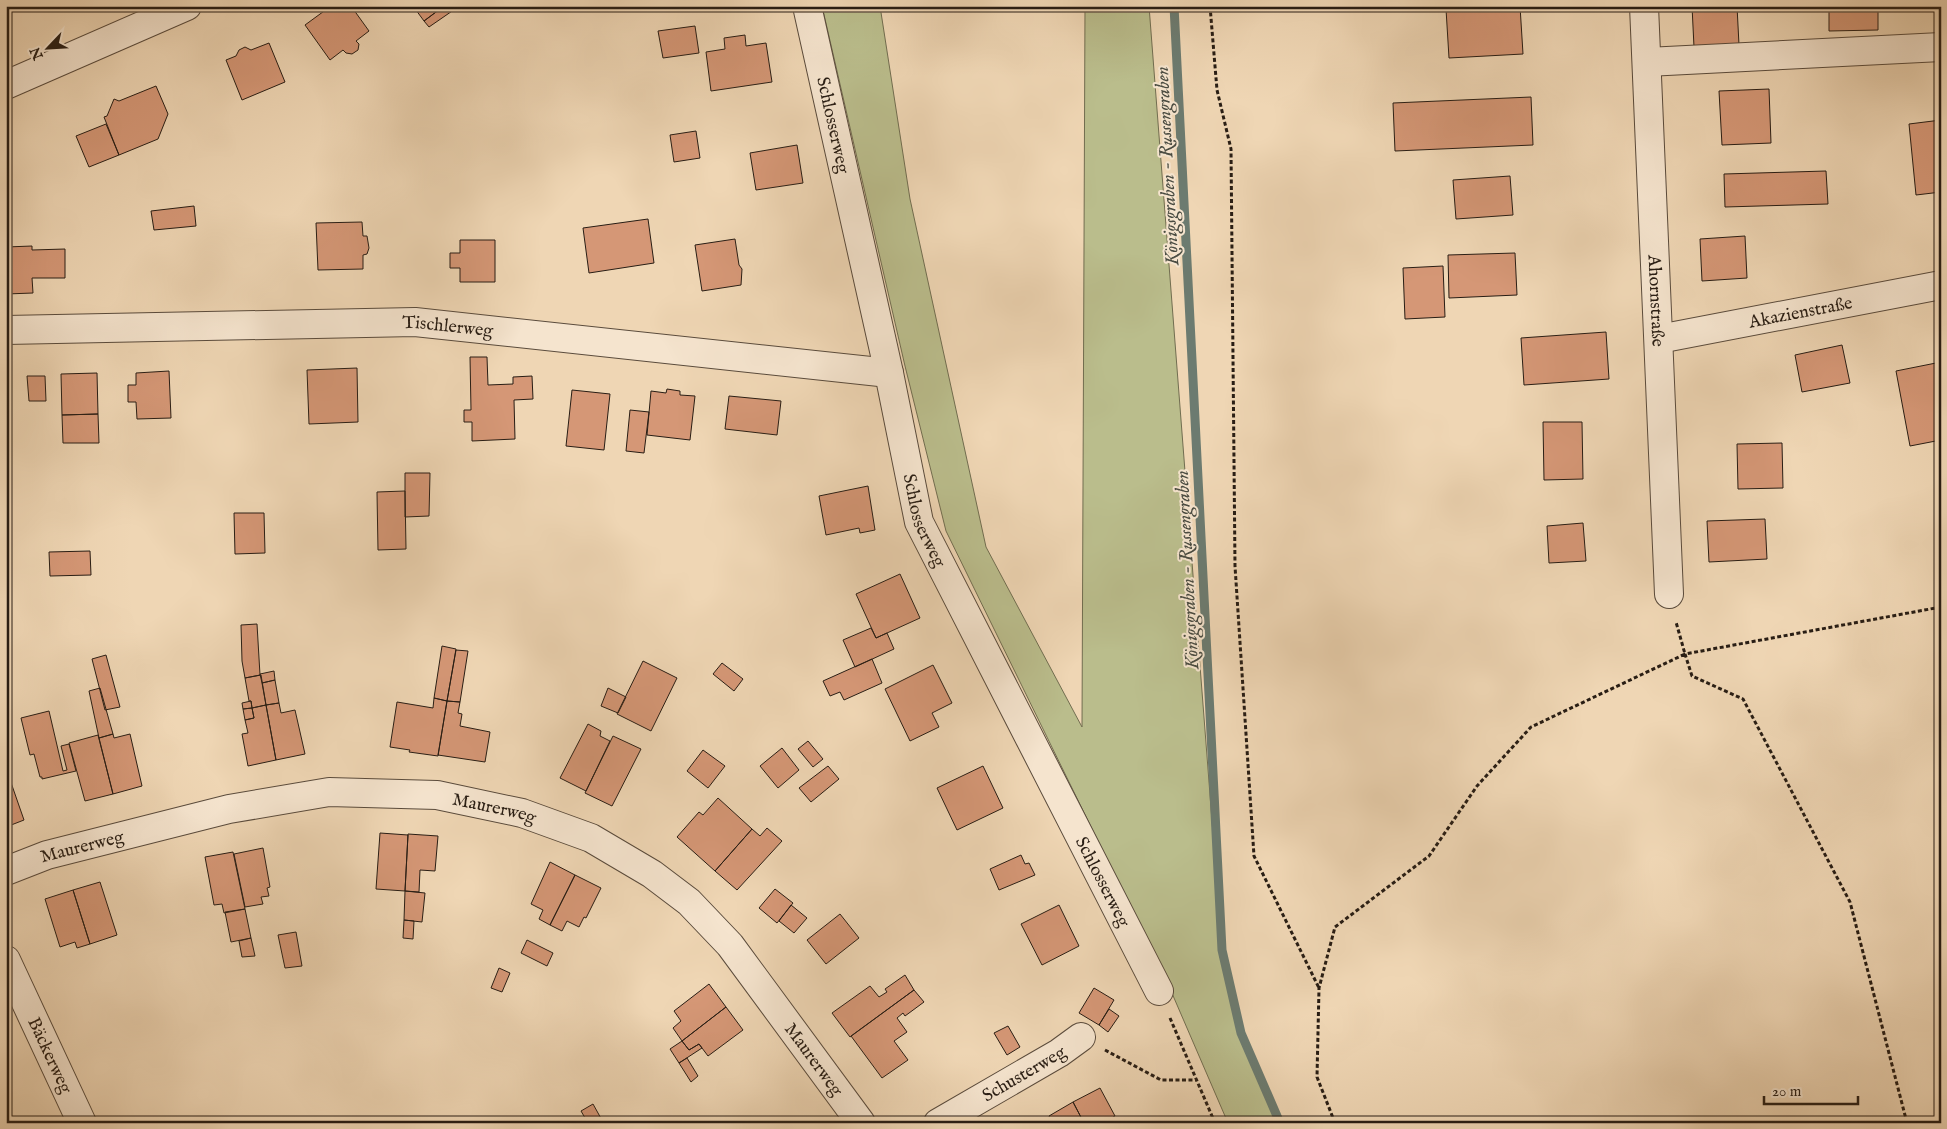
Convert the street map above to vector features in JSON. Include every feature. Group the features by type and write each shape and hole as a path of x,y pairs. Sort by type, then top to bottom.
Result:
{"street":[{"path":"6,85 187,6"},
{"name":"Schlosserweg","path":"807,6 889,373 919,522 1159,991"},
{"name":"Ahornstraße","path":"1644,6 1669,594"},
{"path":"1647,62 1941,47"},
{"name":"Akazienstraße","path":"1659,339 1941,285"},
{"name":"Tischlerweg","path":"6,330 415,322 889,373"},
{"name":"Maurerweg","path":"6,871 47,855 229,809 329,792 437,795 522,813 591,838 652,874 689,902 730,945 861,1123"},
{"name":"Bäckerweg","path":"6,960 82,1123"},
{"name":"Schusterweg","path":"938,1123 1059,1054 1080,1037"}],"path":[{"path":"1210,6 1217,90 1231,149 1235,566 1254,856 1320,988"},
{"path":"1669,594 1692,676 1742,699 1850,902 1907,1123"},
{"path":"1335,1123 1317,1077 1320,988 1336,927 1429,856 1477,786 1531,728 1685,654 1941,607"},
{"path":"1159,991 1215,1123"},
{"path":"1080,1037 1161,1080 1197,1080"}],"green space":[{"path":"822,6 880,6 910,199 986,547 1082,727 1085,6 1149,6 1222,950 1241,1033 1280,1123 1228,1123 1168,984 946,531 905,366"}],"building":[{"path":"331,6 351,6 369,31 356,41 359,44 358,50 352,54 346,53 343,50 330,60 305,25"},
{"path":"413,6 444,6 424,21"},
{"path":"444,6 458,7 429,27 424,21"},
{"path":"1520,6 1523,54 1449,58 1446,9"},
{"path":"1692,6 1737,6 1739,45 1694,47"},
{"path":"1829,6 1878,6 1878,30 1829,31"},
{"path":"695,26 699,53 663,58 658,31"},
{"path":"745,35 746,46 766,43 772,82 711,91 706,52 725,49 724,38"},
{"path":"269,43 285,82 242,100 226,60 236,56 239,50 245,47 251,50"},
{"path":"156,86 168,114 158,139 119,155 104,117 107,116 114,99 119,101"},
{"path":"1769,89 1771,143 1722,145 1719,91"},
{"path":"1531,97 1533,145 1395,151 1393,103"},
{"path":"1941,120 1941,192 1916,195 1909,124"},
{"path":"106,124 119,155 89,167 76,136"},
{"path":"696,131 700,158 674,162 670,135"},
{"path":"797,145 803,183 756,190 750,153"},
{"path":"1826,171 1828,204 1725,207 1724,174"},
{"path":"1510,176 1513,215 1456,219 1453,180"},
{"path":"194,206 196,226 154,230 151,211"},
{"path":"648,219 654,263 589,273 583,228"},
{"path":"362,222 363,236 367,236 369,248 367,254 363,255 363,269 318,270 316,223"},
{"path":"1745,236 1747,278 1702,281 1700,239"},
{"path":"735,239 739,265 742,269 741,285 702,291 695,245"},
{"path":"460,240 495,240 495,282 460,282 460,268 450,268 450,253 460,253"},
{"path":"32,246 32,250 65,249 65,278 32,278 33,293 6,294 6,247"},
{"path":"1515,253 1517,295 1449,298 1448,255"},
{"path":"1443,266 1445,317 1405,319 1403,268"},
{"path":"1606,332 1609,379 1524,385 1521,338"},
{"path":"1842,345 1850,383 1802,392 1795,355"},
{"path":"470,357 487,357 488,385 513,384 513,377 532,376 533,399 514,400 515,439 472,441 472,422 464,422 464,410 471,410"},
{"path":"1941,362 1941,440 1910,446 1896,371"},
{"path":"357,368 358,422 309,424 307,370"},
{"path":"169,371 171,418 137,419 136,402 128,402 128,385 136,385 136,373"},
{"path":"97,373 98,414 62,415 61,374"},
{"path":"27,376 45,376 46,401 29,401"},
{"path":"667,389 680,391 680,395 695,396 690,440 647,435 651,391 666,393"},
{"path":"572,390 610,394 604,450 566,446"},
{"path":"729,396 781,401 777,435 725,429"},
{"path":"630,410 649,412 644,453 626,451"},
{"path":"98,414 99,443 63,443 62,415"},
{"path":"1543,422 1582,422 1583,479 1544,480"},
{"path":"1782,443 1783,488 1738,489 1737,444"},
{"path":"405,473 430,473 429,516 405,517"},
{"path":"868,486 875,530 860,533 859,528 826,535 819,496"},
{"path":"405,491 406,549 378,550 377,492"},
{"path":"234,513 264,513 265,553 235,554"},
{"path":"1765,519 1767,559 1709,562 1707,521"},
{"path":"1583,523 1586,561 1549,563 1547,526"},
{"path":"90,551 91,575 50,576 49,552"},
{"path":"900,574 920,618 876,638 856,594"},
{"path":"257,624 260,675 245,678 242,661 241,625"},
{"path":"871,628 876,638 887,633 894,649 855,667 843,640"},
{"path":"442,646 456,649 447,701 434,698"},
{"path":"456,650 468,651 460,702 447,701"},
{"path":"106,655 120,707 105,710 92,659"},
{"path":"872,659 882,683 844,700 840,692 830,696 823,681"},
{"path":"643,661 677,678 651,731 617,714"},
{"path":"722,663 743,679 734,691 713,674"},
{"path":"933,665 952,703 932,713 939,727 910,741 885,689"},
{"path":"274,671 275,680 262,683 260,674"},
{"path":"261,675 266,705 252,708 245,678"},
{"path":"275,680 279,703 266,705 262,683"},
{"path":"100,688 113,734 99,738 89,691"},
{"path":"608,688 626,697 618,713 601,706"},
{"path":"434,698 447,701 438,756 390,747 397,702 433,708"},
{"path":"251,701 252,708 243,709 242,703"},
{"path":"447,701 460,702 458,713 462,714 460,726 490,732 485,762 438,755"},
{"path":"279,703 281,713 295,710 305,754 276,760 266,705"},
{"path":"266,705 276,760 248,766 242,734 248,733 245,720 254,718 252,708"},
{"path":"252,708 254,718 245,720 243,709"},
{"path":"49,711 63,771 67,770 61,746 69,744 76,771 42,779 34,754 30,755 21,718"},
{"path":"588,724 601,731 600,736 610,741 586,791 560,778"},
{"path":"113,734 114,738 130,734 142,786 113,794 99,738"},
{"path":"98,735 113,794 85,801 69,743"},
{"path":"613,736 641,749 612,806 585,793"},
{"path":"808,741 823,759 813,767 798,749"},
{"path":"782,748 799,770 778,788 760,766"},
{"path":"703,750 725,766 708,788 687,771"},
{"path":"828,766 839,779 811,802 799,788"},
{"path":"983,766 1003,808 957,830 937,788"},
{"path":"6,774 8,774 24,820 6,827"},
{"path":"718,798 752,829 715,871 677,837 699,812 703,815"},
{"path":"767,828 782,841 737,890 715,871 752,829 760,836"},
{"path":"380,833 408,835 405,891 376,889"},
{"path":"408,834 438,836 435,871 420,870 419,892 405,891"},
{"path":"263,848 270,887 267,888 269,896 261,897 263,904 245,907 234,854"},
{"path":"233,852 245,909 224,913 222,904 214,905 205,857"},
{"path":"1021,855 1025,864 1029,863 1035,875 999,890 990,869"},
{"path":"550,862 575,875 550,925 539,919 543,910 531,904"},
{"path":"575,875 601,888 586,918 584,917 579,927 567,921 562,931 550,925"},
{"path":"100,882 117,935 90,944 73,890"},
{"path":"775,889 793,903 777,923 759,908"},
{"path":"73,890 90,944 77,948 75,942 60,947 45,899"},
{"path":"405,891 425,893 422,922 404,920"},
{"path":"791,905 807,918 794,933 779,921"},
{"path":"1059,905 1079,946 1042,965 1021,924"},
{"path":"245,909 251,938 231,942 225,912"},
{"path":"840,914 859,938 826,964 807,940"},
{"path":"404,920 414,921 413,939 403,938"},
{"path":"296,932 302,966 285,968 278,935"},
{"path":"251,938 255,956 242,957 239,941"},
{"path":"527,940 553,953 547,966 521,953"},
{"path":"499,968 510,973 502,992 491,988"},
{"path":"905,975 914,990 850,1037 832,1013 870,986 879,997 887,992 885,989"},
{"path":"709,984 726,1007 682,1041 673,1028 681,1021 674,1011"},
{"path":"1094,988 1114,1000 1099,1025 1079,1013"},
{"path":"914,990 924,1002 905,1016 903,1013 897,1018 907,1032 894,1041 908,1060 882,1078 851,1036"},
{"path":"726,1007 743,1030 708,1056 699,1044 689,1050 682,1041"},
{"path":"1109,1009 1119,1016 1108,1032 1099,1025"},
{"path":"1008,1026 1020,1047 1007,1055 994,1033"},
{"path":"682,1041 689,1050 699,1044 702,1048 679,1063 670,1049"},
{"path":"687,1058 698,1076 691,1082 679,1063"},
{"path":"1100,1088 1117,1123 1084,1123 1073,1102"},
{"path":"1073,1102 1084,1123 1052,1123 1049,1116"},
{"path":"593,1104 603,1122 588,1123 581,1111"}],"waterway":[{"name":"Königsgraben - Russengraben","path":"1174,6 1222,950 1241,1033 1280,1123"}]}
